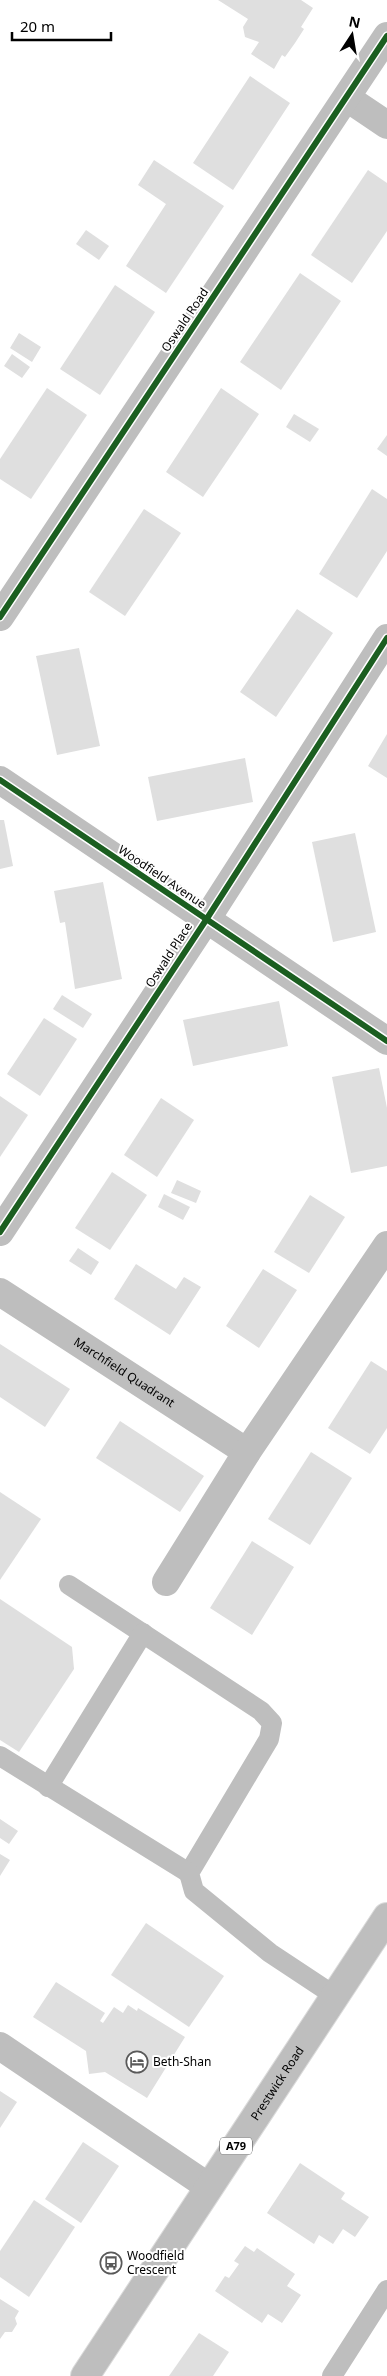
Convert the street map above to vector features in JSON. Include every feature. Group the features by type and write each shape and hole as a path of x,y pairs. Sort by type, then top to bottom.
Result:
{"street":[{"name":"Oswald Road","path":"0,616 387,36"},
{"path":"347,98 387,125"},
{"name":"Oswald Place","path":"0,1232 206,920 387,638"},
{"name":"Woodfield Avenue","path":"0,780 387,1042"},
{"path":"166,1582 247,1452 387,1245"},
{"name":"Marchfield Quadrant","path":"0,1292 247,1452"},
{"name":"Prestwick Road","path":"85,2376 387,1916"},
{"path":"0,2046 209,2187"}],"lane":[{"path":"70,1585 261,1711 272,1724 269,1739 189,1873"},
{"path":"48,1787 143,1634"},
{"path":"0,1756 189,1873 194,1891 270,1953 335,1996"},
{"path":"332,2376 387,2290"}],"building":[{"path":"218,0 301,0 313,8 301,27 304,29 285,57 282,55 274,69 251,54 259,42 245,37 243,27 248,19"},
{"path":"250,76 290,103 233,190 193,163"},
{"path":"154,160 224,206 166,293 126,266 166,204 138,185"},
{"path":"368,170 387,183 387,231 352,283 311,255"},
{"path":"86,230 109,246 99,260 76,244"},
{"path":"300,273 341,301 281,390 240,362"},
{"path":"115,285 155,312 100,395 60,369"},
{"path":"19,333 41,347 32,362 10,348"},
{"path":"12,354 30,367 22,378 4,366"},
{"path":"47,388 87,415 31,499 0,479 0,459"},
{"path":"221,388 259,414 203,497 166,472"},
{"path":"294,414 319,429 310,442 286,427"},
{"path":"387,435 387,456 377,449"},
{"path":"372,489 387,499 387,551 357,598 319,574"},
{"path":"144,509 181,533 125,616 89,592"},
{"path":"297,609 333,633 276,717 240,692"},
{"path":"79,648 100,746 57,755 36,656"},
{"path":"387,734 387,778 368,766"},
{"path":"245,758 253,802 157,821 148,777"},
{"path":"0,820 4,820 13,866 0,869"},
{"path":"355,833 376,932 333,942 312,842"},
{"path":"103,882 122,979 75,989 65,922 60,923 54,891"},
{"path":"62,995 92,1014 83,1028 53,1009"},
{"path":"279,1001 288,1046 193,1066 183,1020"},
{"path":"44,1018 77,1039 40,1096 7,1074"},
{"path":"379,1068 387,1108 387,1166 351,1173 332,1077"},
{"path":"0,1096 28,1115 0,1157"},
{"path":"161,1098 194,1120 157,1177 124,1155"},
{"path":"112,1172 147,1195 110,1250 75,1228"},
{"path":"177,1180 201,1191 196,1203 171,1193"},
{"path":"164,1194 190,1207 183,1220 158,1207"},
{"path":"310,1195 345,1217 309,1273 274,1252"},
{"path":"78,1248 99,1262 91,1275 69,1261"},
{"path":"136,1264 176,1289 184,1277 201,1287 170,1335 114,1299"},
{"path":"263,1269 297,1290 259,1348 226,1326"},
{"path":"0,1344 70,1389 45,1427 0,1397"},
{"path":"371,1361 387,1371 387,1428 370,1454 328,1428"},
{"path":"120,1421 204,1476 180,1512 96,1458"},
{"path":"311,1452 352,1478 310,1545 268,1519"},
{"path":"0,1492 41,1519 0,1580"},
{"path":"252,1541 294,1567 252,1635 210,1608"},
{"path":"0,1599 72,1647 74,1669 19,1752 0,1740"},
{"path":"0,1819 18,1831 9,1844 0,1838"},
{"path":"0,1854 10,1860 0,1876"},
{"path":"146,1923 224,1976 189,2027 111,1975"},
{"path":"56,1982 105,2013 100,2021 103,2023 114,2007 123,2013 128,2005 137,2011 138,2008 185,2037 147,2098 105,2072 89,2074 86,2051 33,2017"},
{"path":"0,2091 17,2102 0,2128"},
{"path":"83,2142 119,2166 81,2223 45,2199"},
{"path":"300,2163 345,2193 341,2199 369,2217 355,2237 343,2229 333,2244 319,2235 314,2244 267,2213"},
{"path":"34,2200 75,2227 29,2297 0,2277 0,2251"},
{"path":"245,2246 254,2252 257,2248 295,2274 287,2286 301,2295 282,2323 268,2314 262,2323 215,2291 225,2276 229,2278 239,2264 234,2261"},
{"path":"0,2299 19,2311 15,2318 17,2324 12,2332 5,2332 0,2339"},
{"path":"199,2333 229,2352 213,2376 169,2376"}],"cycle path":[{"path":"0,617 387,36"},
{"path":"0,1232 206,920 387,638"},
{"path":"0,780 387,1041"}],"place":[{"name":"Beth-Shan","path":"137,2062"},
{"name":"Woodfield Crescent","path":"111,2263"}]}
